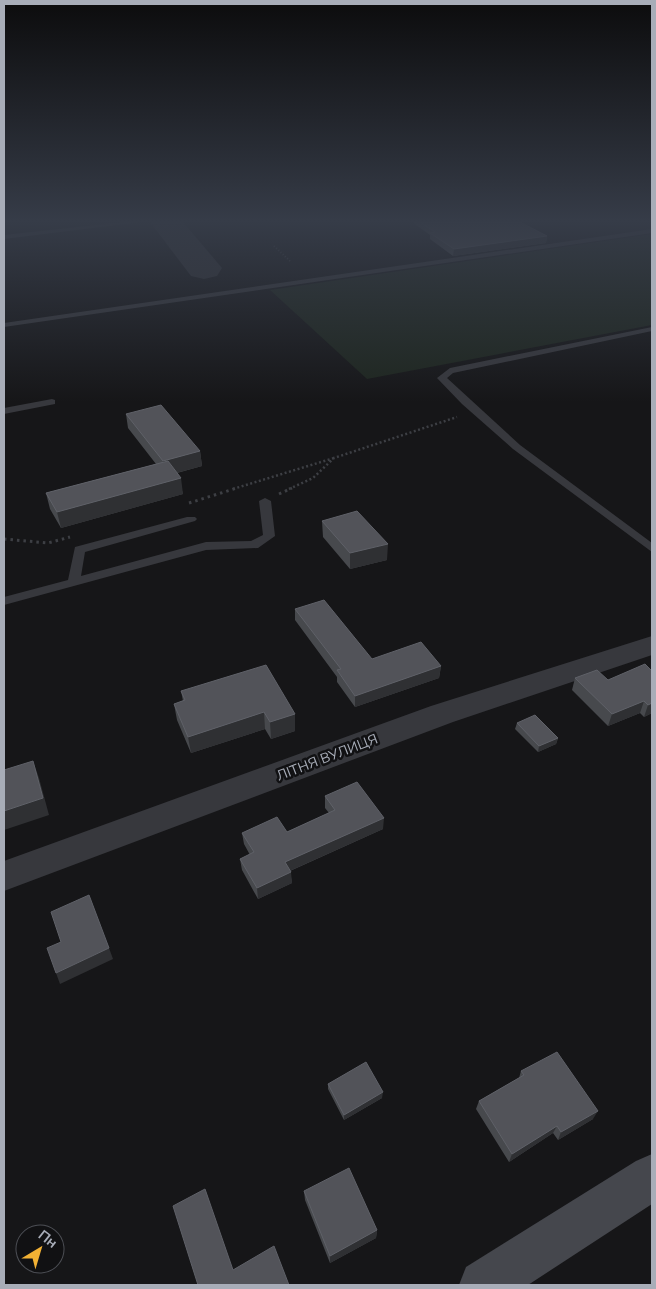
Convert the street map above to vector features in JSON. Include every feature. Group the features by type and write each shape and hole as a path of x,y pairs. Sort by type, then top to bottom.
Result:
{"street":[{"name":"ЛІТНЯ ВУЛИЦЯ","path":"4,876 442,714 652,645"},
{"path":"484,1285 652,1177"}],"lane":[{"path":"4,325 299,282"},
{"path":"652,330 450,371 444,374 442,378 539,464 652,548"},
{"path":"4,411 52,402"},
{"path":"4,601 206,546 254,545 269,536 265,501"},
{"path":"74,582 79,550 191,519"}],"path":[{"path":"265,501 313,478 334,458 476,410"}],"shaded area":[{"path":"324,282 652,282 652,325 367,379 270,290"}],"building":[{"path":"161,405 200,451 163,461 126,414"},
{"path":"168,461 181,478 57,512 46,493"},
{"path":"357,511 388,544 350,553 322,521"},
{"path":"324,600 372,659 421,642 441,666 355,696 337,670 341,669 295,609"},
{"path":"645,664 652,671 652,703 648,705 644,701 612,714 575,678 597,670 608,680"},
{"path":"266,665 295,714 270,722 264,712 188,737 174,704 185,700 181,691"},
{"path":"535,715 558,738 539,746 517,723"},
{"path":"33,761 43,798 4,811 4,770"},
{"path":"357,782 384,818 285,862 291,872 257,888 240,859 254,852 242,833 277,817 287,832 335,810 325,796"},
{"path":"89,895 109,948 56,973 47,948 61,942 51,912"},
{"path":"557,1052 598,1111 561,1132 557,1126 512,1154 479,1101 524,1075 521,1071"},
{"path":"366,1062 383,1092 344,1115 328,1084"},
{"path":"349,1168 377,1230 330,1256 304,1191"},
{"path":"205,1189 233,1270 274,1246 289,1285 198,1285 173,1206"}]}
